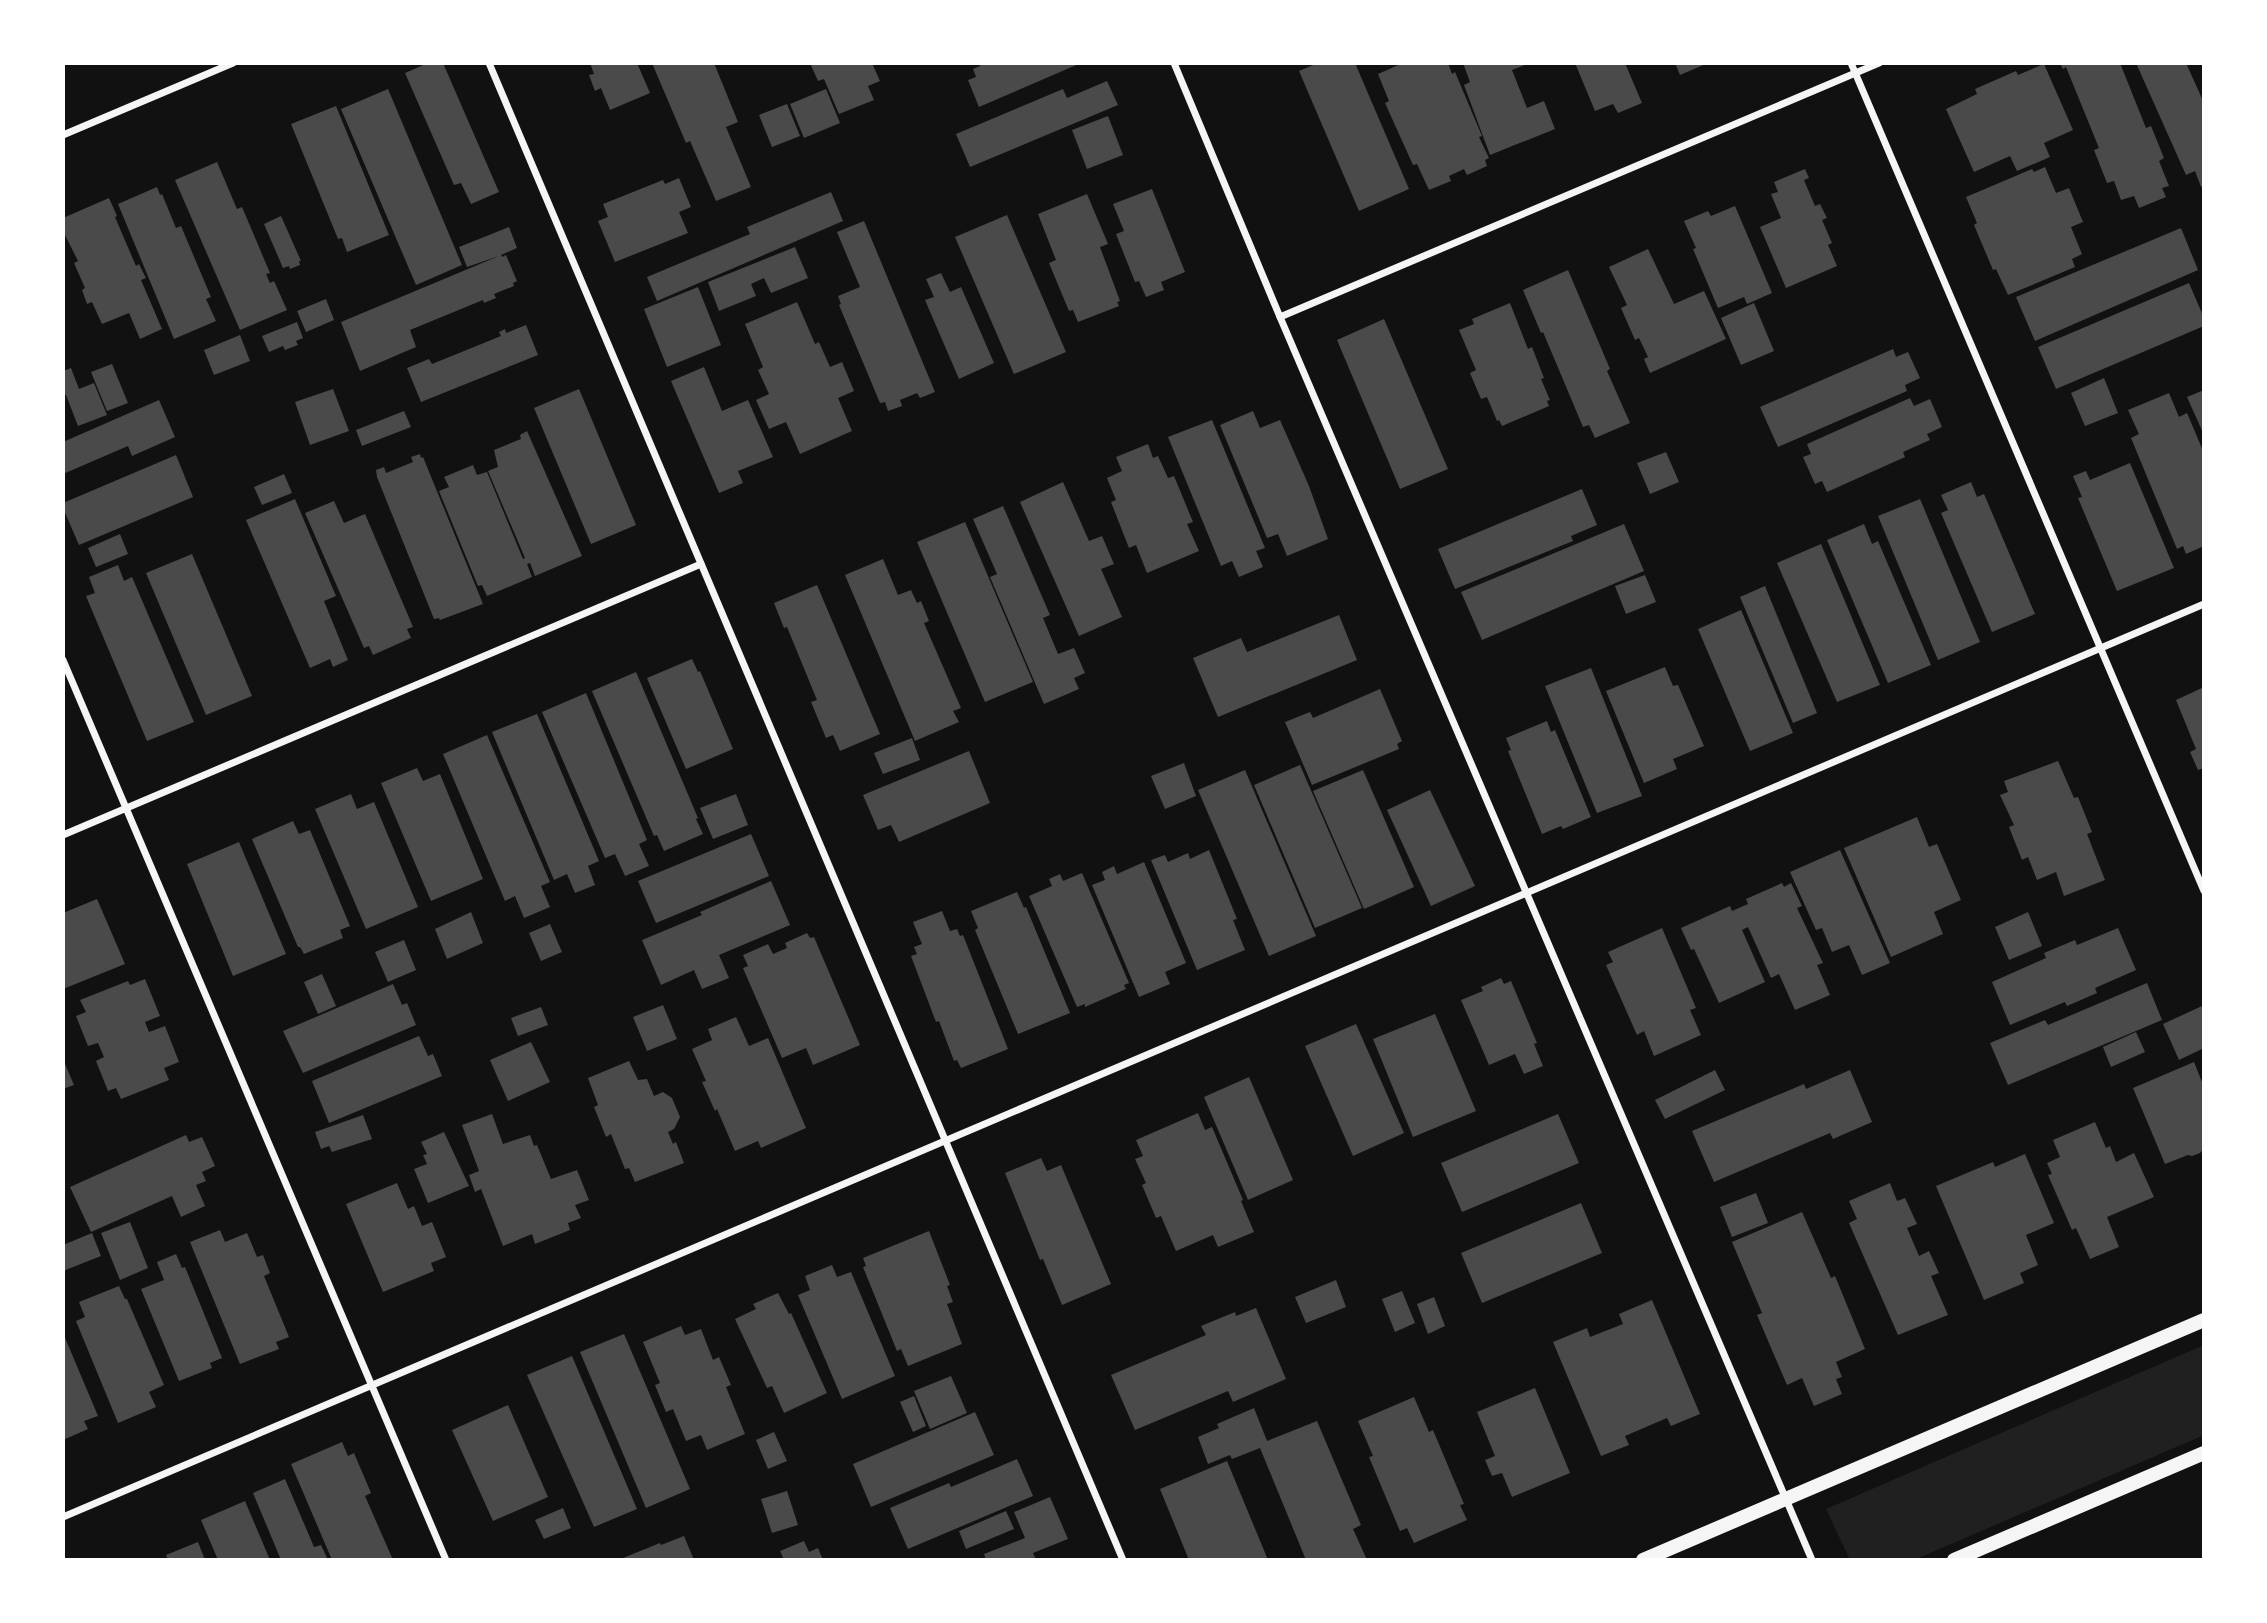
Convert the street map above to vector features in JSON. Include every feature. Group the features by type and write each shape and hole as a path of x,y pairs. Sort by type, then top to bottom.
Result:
{"main road":[{"path":"1643,1560 2204,1320"},
{"path":"1954,1560 2204,1453"}],"street":[{"path":"63,135 233,63"},
{"path":"489,63 1123,1560"},
{"path":"1174,63 1812,1560"},
{"path":"1851,63 2204,891"},
{"path":"1280,317 1878,63"},
{"path":"63,835 701,564"},
{"path":"63,1517 2204,604"},
{"path":"63,660 446,1560"}],"shaded area":[{"path":"2204,1345 2204,1435 1914,1560 1850,1560 1826,1509"}],"building":[{"path":"428,63 443,63 499,192 471,204 461,183 454,185 405,73"},
{"path":"590,63 637,63 650,93 610,110 601,88 595,91 589,75 594,74"},
{"path":"652,63 714,63 738,122 726,127 751,187 716,201 690,141 686,143"},
{"path":"810,63 872,63 880,81 868,86 874,100 839,114 824,79 818,81"},
{"path":"982,63 1081,63 979,107 968,80 976,77 973,69"},
{"path":"1318,63 1355,63 1409,189 1359,211 1299,71"},
{"path":"1403,63 1448,63 1452,74 1455,72 1482,136 1479,137 1489,158 1485,160 1487,166 1467,175 1464,169 1449,176 1451,181 1429,190 1417,164 1413,165 1385,103 1389,101 1378,74"},
{"path":"1463,63 1530,63 1512,70 1527,108 1544,101 1555,129 1490,155 1464,85 1470,82"},
{"path":"1575,63 1625,63 1642,103 1618,113 1613,104 1595,111"},
{"path":"1675,63 1708,63 1680,75"},
{"path":"2060,63 2120,63 2146,128 2151,126 2164,158 2159,161 2169,186 2162,188 2166,197 2139,208 2134,196 2121,200 2114,181 2107,183 2094,150 2099,148 2066,67 2063,69"},
{"path":"2136,63 2186,63 2204,103 2204,185 2201,187 2195,171 2186,175"},
{"path":"2044,64 2073,130 2044,143 2050,157 2017,171 2010,156 1974,172 1946,109 1977,94 1975,89 2016,71 2018,75"},
{"path":"1107,81 1118,105 970,167 956,134 1063,89 1067,98"},
{"path":"388,89 462,265 416,285 341,109"},
{"path":"826,89 840,123 804,138 790,104"},
{"path":"787,104 800,136 772,147 759,115"},
{"path":"336,106 389,235 347,252 342,238 338,239 291,124"},
{"path":"1108,116 1123,155 1087,169 1072,130"},
{"path":"217,162 237,209 242,207 270,273 266,274 270,283 274,281 287,310 240,330 175,180"},
{"path":"2045,167 2056,193 2069,188 2083,222 2071,227 2082,254 2072,259 2075,267 2008,295 1996,269 1993,270 1974,225 1977,223 1966,197 2032,169 2034,172"},
{"path":"1805,169 1809,178 1804,180 1815,206 1820,204 1827,218 1822,220 1832,243 1828,245 1837,266 1786,288 1760,227 1781,218 1771,194 1778,192 1774,182"},
{"path":"679,178 691,207 679,212 688,233 615,262 598,221 608,217 603,204 663,180 665,184"},
{"path":"157,187 176,228 181,226 211,297 206,299 216,321 174,339 118,204"},
{"path":"1152,189 1185,272 1161,282 1164,290 1146,297 1139,281 1135,282 1116,234 1124,231 1113,204"},
{"path":"831,192 843,221 657,301 647,277 750,234 747,227"},
{"path":"1087,194 1108,244 1100,247 1120,301 1117,302 1119,306 1078,322 1073,310 1069,311 1049,263 1056,260 1038,214"},
{"path":"109,198 136,266 139,264 146,278 141,280 162,329 140,339 129,313 102,324 92,302 87,304 82,290 85,288 74,263 78,261 63,231 63,218"},
{"path":"1735,206 1772,293 1747,304 1744,297 1718,308 1684,221 1708,211 1711,216"},
{"path":"1007,215 1066,352 1014,374 955,237"},
{"path":"281,216 301,261 300,265 290,269 289,266 283,268 264,224"},
{"path":"864,221 935,392 920,398 917,393 900,400 902,406 888,411 885,402 880,403 839,305 838,296 860,287 837,232"},
{"path":"509,227 517,248 501,255 506,255 517,281 513,283 514,286 494,294 496,298 484,303 483,300 410,330 416,347 360,371 341,322 499,256 467,267 459,247"},
{"path":"2181,228 2198,270 2035,341 2016,297"},
{"path":"795,247 808,278 771,293 764,278 751,284 756,296 719,311 708,282"},
{"path":"1648,249 1674,304 1704,291 1726,339 1650,373 1644,359 1648,357 1639,338 1635,340 1621,308 1627,305 1609,267"},
{"path":"1568,270 1630,423 1595,438 1589,425 1583,427 1523,290"},
{"path":"941,273 950,292 961,287 994,363 959,379 925,300 934,297 926,279"},
{"path":"2189,283 2204,318 2204,326 2056,389 2038,347"},
{"path":"698,287 721,345 667,367 644,309"},
{"path":"326,299 334,320 306,332 297,311"},
{"path":"797,302 815,344 819,342 830,367 842,362 854,391 838,398 852,431 800,454 786,422 769,429 756,400 769,394 758,370 763,367 745,324"},
{"path":"1510,303 1528,349 1532,347 1550,400 1547,401 1549,406 1502,426 1499,420 1497,421 1487,397 1481,399 1470,373 1476,370 1459,330 1474,324 1472,319"},
{"path":"1754,303 1774,351 1741,365 1721,318"},
{"path":"1384,319 1448,469 1400,489 1337,340"},
{"path":"297,322 303,338 296,341 298,345 285,350 283,346 269,352 262,336"},
{"path":"526,325 538,355 421,402 407,368 429,359 432,364 501,336 499,332 505,329 506,333"},
{"path":"240,335 250,361 214,375 204,350"},
{"path":"1893,349 1896,357 1908,352 1920,378 1905,385 1907,391 1778,447 1760,407"},
{"path":"112,364 128,403 107,411 91,372"},
{"path":"704,367 722,411 748,400 773,457 738,471 743,483 719,493 671,381"},
{"path":"71,368 79,389 94,383 107,415 78,426 66,395 63,396 63,371"},
{"path":"2104,378 2118,413 2085,426 2071,393"},
{"path":"333,389 349,431 310,445 295,402"},
{"path":"579,389 636,525 591,544 534,408"},
{"path":"2204,390 2204,435 2187,397"},
{"path":"2169,393 2179,417 2187,413 2204,453 2204,546 2186,554 2183,546 2177,549 2131,438 2139,434 2128,410"},
{"path":"1910,398 1914,406 1930,399 1942,427 1927,434 1930,440 1903,452 1905,457 1827,492 1822,481 1815,484 1803,457 1811,454 1807,444"},
{"path":"159,400 175,437 132,456 128,446 63,474 63,442"},
{"path":"404,411 411,427 362,446 356,430"},
{"path":"1253,411 1260,428 1280,420 1309,486 1328,539 1287,556 1278,534 1267,538 1220,425"},
{"path":"1212,420 1265,548 1256,551 1263,567 1239,577 1232,561 1221,566 1168,437"},
{"path":"527,431 582,556 535,576 530,563 527,564 532,577 487,596 482,585 478,586 439,491 449,487 444,477 473,465 477,475 487,472 523,559 525,558 488,471 498,467 494,450 521,439 520,435"},
{"path":"1148,444 1153,458 1158,456 1168,478 1174,476 1193,522 1187,524 1199,551 1147,573 1136,545 1129,548 1111,502 1116,500 1107,478 1122,471 1116,457"},
{"path":"1666,452 1679,482 1650,494 1637,463"},
{"path":"420,454 483,604 440,620 434,619 376,470 384,467 386,473 413,462 411,457"},
{"path":"176,455 193,497 79,545 63,503"},
{"path":"2130,463 2174,568 2117,591 2078,498 2082,497 2073,476 2086,471 2090,480"},
{"path":"284,474 292,493 262,505 254,487"},
{"path":"1063,482 1089,541 1102,536 1114,564 1101,569 1122,617 1079,636 1020,502"},
{"path":"1971,482 1977,497 1984,494 2035,614 1992,632 1941,513 1948,510 1941,495"},
{"path":"1582,489 1597,525 1571,536 1573,541 1455,589 1438,549"},
{"path":"295,499 336,596 324,601 348,660 333,667 330,659 310,668 246,520"},
{"path":"1920,499 1980,642 1938,660 1878,516"},
{"path":"334,501 344,523 365,514 413,627 407,629 411,638 373,655 369,646 364,648 305,513"},
{"path":"1003,506 1050,615 1043,618 1058,654 1074,648 1085,673 1074,678 1079,689 1044,704 990,577 997,574 973,519"},
{"path":"965,522 1033,682 985,702 917,542"},
{"path":"1624,524 1644,571 1482,640 1461,592"},
{"path":"1864,524 1872,544 1878,541 1931,665 1888,683 1827,540"},
{"path":"120,534 128,554 96,567 88,548"},
{"path":"1821,544 1880,685 1837,702 1777,563"},
{"path":"192,554 252,696 206,715 146,573"},
{"path":"883,559 898,595 911,590 917,603 921,601 929,621 924,623 961,708 953,711 959,722 915,741 845,575"},
{"path":"118,565 124,581 132,577 194,722 147,741 86,596 95,593 89,577"},
{"path":"1645,575 1656,602 1626,614 1615,586"},
{"path":"817,585 880,734 840,751 833,735 826,738 811,702 817,700 787,627 784,628 774,603"},
{"path":"1765,586 1817,713 1793,723 1740,597"},
{"path":"1741,610 1793,733 1750,751 1698,629"},
{"path":"1339,615 1357,660 1218,717 1193,658 1241,638 1247,652"},
{"path":"692,659 698,672 700,671 733,749 686,769 647,678"},
{"path":"1665,667 1673,686 1678,685 1704,746 1673,759 1677,769 1644,783 1606,691"},
{"path":"1591,668 1642,796 1597,813 1545,686"},
{"path":"636,672 703,834 664,851 657,835 654,836 592,691"},
{"path":"2204,687 2204,768 2198,770 2190,752 2196,749 2176,700"},
{"path":"1380,689 1402,741 1397,744 1399,749 1312,785 1285,722 1310,712 1313,718"},
{"path":"586,693 647,840 639,844 649,866 625,876 615,854 605,858 542,712"},
{"path":"537,714 599,861 588,866 595,885 575,893 567,874 554,880 492,732"},
{"path":"1547,721 1551,732 1555,730 1591,817 1563,829 1561,826 1542,834 1508,751 1511,750 1506,738"},
{"path":"487,735 550,882 541,886 550,907 524,918 515,896 505,901 443,754"},
{"path":"912,738 920,760 883,774 874,753"},
{"path":"969,751 990,803 899,842 891,825 878,830 863,795"},
{"path":"2058,761 2074,798 2078,797 2092,832 2087,834 2105,880 2064,896 2056,872 2037,880 2028,857 2022,860 2009,827 2014,825 2000,795 2008,792 2004,781"},
{"path":"1184,763 1196,796 1165,809 1151,776"},
{"path":"1300,765 1362,908 1315,928 1254,785"},
{"path":"417,768 423,781 440,774 483,879 431,901 381,783"},
{"path":"1245,770 1316,936 1269,956 1198,790"},
{"path":"1363,770 1414,887 1364,909 1313,791"},
{"path":"1430,790 1475,886 1431,906 1387,810"},
{"path":"351,794 357,809 374,802 418,907 366,929 315,809"},
{"path":"736,794 748,825 713,839 700,808"},
{"path":"1917,817 1929,847 1937,844 1961,900 1934,912 1943,934 1891,957 1844,848"},
{"path":"293,821 299,834 310,830 350,926 340,930 343,938 304,954 298,947 252,839"},
{"path":"751,834 769,876 656,923 638,881"},
{"path":"239,842 286,954 233,976 187,864"},
{"path":"1209,850 1237,919 1233,920 1245,950 1197,970 1151,860 1165,855 1168,862 1188,853 1190,859"},
{"path":"1840,850 1890,963 1862,975 1849,945 1832,952 1822,928 1816,930 1790,872"},
{"path":"1144,862 1186,963 1165,972 1170,984 1139,997 1092,885 1105,880 1102,872 1114,866 1117,874"},
{"path":"1082,873 1129,983 1124,985 1126,989 1085,1007 1085,1004 1077,1007 1029,896 1052,886 1049,879 1060,874 1063,881"},
{"path":"771,881 790,925 719,955 729,978 702,989 694,970 661,985 642,940 702,915 700,912"},
{"path":"1782,883 1784,887 1791,883 1802,906 1797,908 1823,963 1817,965 1830,995 1795,1010 1779,974 1771,978 1748,927 1742,930 1765,982 1719,1003 1694,949 1691,950 1681,928 1730,906 1732,911 1748,904 1746,899"},
{"path":"1017,892 1024,908 1026,907 1070,1013 1018,1034 975,930 978,928 971,911"},
{"path":"97,899 125,964 63,989 63,913"},
{"path":"942,911 950,931 957,929 960,936 963,935 1008,1049 961,1068 957,1060 954,1061 939,1021 936,1022 911,956 917,954 914,947 922,944 913,922"},
{"path":"471,912 483,943 447,959 435,929"},
{"path":"2028,912 2042,946 2009,960 1995,927"},
{"path":"550,924 562,952 541,961 529,933"},
{"path":"1662,928 1696,1008 1690,1010 1701,1035 1654,1056 1644,1031 1637,1035 1606,965 1613,962 1608,952"},
{"path":"2118,928 2136,970 2095,988 2097,993 2067,1006 2065,1002 2010,1025 1992,982 2046,958 2044,953 2075,940 2077,945"},
{"path":"807,933 810,938 814,937 860,1045 813,1065 806,1048 782,1058 743,968 748,966 743,955 768,944 773,954 787,948 785,943"},
{"path":"404,940 416,970 388,982 375,952"},
{"path":"322,974 336,1006 318,1014 304,982"},
{"path":"1501,978 1504,984 1511,981 1537,1043 1534,1044 1543,1066 1524,1074 1515,1054 1489,1065 1461,1000 1483,991 1481,987"},
{"path":"145,979 160,1016 145,1022 149,1032 165,1026 179,1062 164,1068 169,1080 121,1099 116,1088 108,1091 96,1061 104,1057 98,1043 88,1046 76,1016 86,1012 80,1000 128,981 130,985"},
{"path":"2147,983 2162,1020 2008,1085 1990,1043 2045,1020 2048,1025"},
{"path":"393,984 402,1005 407,1003 416,1025 303,1073 283,1031"},
{"path":"663,1005 677,1039 647,1051 633,1017"},
{"path":"2202,1006 2204,1048 2179,1060 2163,1024"},
{"path":"541,1007 548,1025 518,1036 511,1018"},
{"path":"1435,1014 1476,1111 1413,1137 1373,1039"},
{"path":"736,1017 749,1046 768,1038 806,1128 761,1148 758,1141 735,1151 702,1082 706,1081 692,1049 712,1040 708,1029"},
{"path":"1356,1024 1404,1133 1353,1156 1305,1046"},
{"path":"2136,1032 2145,1052 2111,1067 2103,1047"},
{"path":"419,1036 428,1056 433,1054 442,1076 329,1123 312,1081"},
{"path":"531,1042 550,1082 508,1101 490,1060"},
{"path":"63,1059 74,1085 63,1089"},
{"path":"629,1061 638,1080 647,1079 654,1096 663,1092 672,1098 680,1117 674,1129 668,1132 673,1144 676,1142 684,1163 635,1182 629,1168 625,1169 611,1134 606,1137 594,1107 598,1105 588,1078"},
{"path":"2194,1062 2204,1087 2204,1148 2200,1153 2165,1164 2133,1088"},
{"path":"1715,1070 1725,1090 1665,1119 1655,1100"},
{"path":"1850,1070 1872,1122 1833,1139 1830,1133 1714,1182 1692,1131 1804,1084 1806,1089"},
{"path":"1249,1077 1293,1180 1248,1200 1204,1097"},
{"path":"1198,1113 1205,1130 1212,1127 1254,1232 1218,1247 1213,1235 1176,1251 1161,1216 1156,1218 1142,1185 1146,1183 1135,1159 1143,1156 1136,1140"},
{"path":"492,1114 503,1144 530,1135 551,1179 577,1170 589,1200 575,1205 581,1218 568,1223 570,1230 535,1244 532,1234 503,1246 481,1189 475,1192 469,1175 479,1171 462,1125"},
{"path":"1558,1114 1579,1163 1462,1212 1441,1163"},
{"path":"363,1115 372,1139 332,1152 329,1146 321,1149 315,1132"},
{"path":"2095,1122 2106,1148 2110,1146 2116,1162 2134,1153 2154,1197 2107,1217 2119,1247 2090,1259 2076,1228 2072,1230 2048,1175 2052,1174 2047,1163 2060,1157 2053,1140"},
{"path":"444,1132 469,1186 428,1203 414,1169 427,1164 423,1155 427,1154 421,1142"},
{"path":"186,1135 189,1142 202,1137 215,1166 202,1172 206,1181 196,1185 205,1206 181,1217 172,1196 91,1232 70,1187"},
{"path":"2025,1154 2054,1223 2026,1235 2038,1265 2020,1273 2024,1283 1984,1300 1936,1186 1993,1162 1995,1167"},
{"path":"1041,1158 1047,1171 1061,1165 1111,1284 1062,1305 1043,1259 1040,1260 1005,1173"},
{"path":"397,1183 408,1209 414,1206 422,1226 432,1222 446,1257 431,1263 434,1271 383,1292 346,1204"},
{"path":"1890,1183 1897,1201 1905,1198 1917,1224 1907,1228 1919,1256 1929,1251 1939,1273 1931,1276 1948,1315 1898,1335 1849,1223 1857,1219 1849,1201"},
{"path":"1756,1193 1768,1223 1732,1237 1720,1207"},
{"path":"1581,1203 1602,1253 1482,1303 1461,1253"},
{"path":"1802,1212 1831,1278 1835,1276 1865,1349 1836,1362 1842,1377 1836,1379 1842,1394 1814,1406 1802,1378 1787,1385 1757,1315 1762,1313 1732,1242"},
{"path":"130,1222 148,1268 120,1280 101,1233"},
{"path":"220,1230 225,1242 247,1233 257,1257 263,1255 270,1273 264,1276 289,1337 276,1342 279,1349 240,1364 190,1242"},
{"path":"929,1231 950,1285 947,1286 953,1302 947,1304 962,1344 908,1366 901,1349 897,1351 863,1267 866,1266 863,1258"},
{"path":"92,1233 101,1256 63,1271 63,1245"},
{"path":"176,1254 182,1268 185,1267 222,1358 210,1363 212,1368 179,1381 141,1289 164,1280 157,1262"},
{"path":"832,1265 837,1277 851,1272 895,1376 842,1399 798,1295 810,1290 805,1276"},
{"path":"1336,1280 1346,1307 1306,1323 1295,1297"},
{"path":"119,1286 164,1385 149,1392 156,1407 118,1423 76,1321 85,1317 79,1302"},
{"path":"1402,1291 1415,1323 1395,1332 1382,1299"},
{"path":"778,1293 789,1314 791,1313 827,1393 784,1413 772,1386 767,1388 735,1319 756,1309 753,1304"},
{"path":"1434,1297 1445,1326 1428,1334 1417,1304"},
{"path":"1652,1300 1700,1414 1671,1426 1667,1418 1625,1436 1629,1445 1601,1456 1553,1342 1587,1328 1590,1337 1623,1324 1619,1314"},
{"path":"1256,1308 1286,1379 1233,1402 1228,1391 1135,1430 1111,1375 1206,1335 1201,1326 1235,1312 1236,1316"},
{"path":"681,1326 685,1335 701,1329 713,1360 719,1357 731,1385 726,1387 745,1434 707,1450 701,1435 686,1441 673,1409 666,1412 655,1385 660,1383 643,1342"},
{"path":"63,1333 98,1416 84,1421 88,1429 63,1440"},
{"path":"624,1334 690,1489 646,1508 580,1352"},
{"path":"572,1356 637,1509 594,1527 527,1375"},
{"path":"951,1376 967,1413 930,1429 914,1391"},
{"path":"1535,1388 1570,1473 1512,1497 1502,1473 1492,1476 1485,1460 1495,1456 1477,1412"},
{"path":"914,1396 926,1426 913,1432 900,1402"},
{"path":"1414,1397 1429,1432 1433,1430 1464,1504 1460,1505 1467,1520 1414,1543 1407,1528 1400,1531 1369,1457 1373,1456 1358,1421"},
{"path":"508,1405 548,1497 493,1521 452,1430"},
{"path":"1254,1408 1267,1441 1317,1421 1361,1525 1353,1529 1367,1560 1306,1560 1260,1448 1232,1459 1230,1455 1208,1464 1198,1437 1219,1428 1217,1424"},
{"path":"975,1412 994,1455 871,1507 853,1464"},
{"path":"774,1432 787,1461 768,1469 756,1440"},
{"path":"342,1442 348,1456 354,1453 371,1493 365,1496 393,1560 332,1560 291,1464"},
{"path":"1017,1459 1033,1496 908,1549 890,1508 949,1483 951,1487"},
{"path":"1227,1461 1268,1560 1189,1560 1160,1489"},
{"path":"285,1479 314,1547 321,1545 328,1560 281,1560 253,1493"},
{"path":"787,1491 798,1525 772,1533 761,1499"},
{"path":"1050,1497 1068,1539 1033,1553 1036,1560 986,1560 984,1554 1025,1538 1014,1512"},
{"path":"245,1501 270,1560 218,1560 201,1520"},
{"path":"563,1508 571,1528 544,1539 535,1520"},
{"path":"1006,1511 1014,1529 966,1549 959,1531"},
{"path":"684,1536 694,1560 618,1560 660,1543 661,1545"},
{"path":"804,1541 809,1552 818,1548 823,1560 784,1560 780,1551"},
{"path":"198,1542 205,1560 168,1560 166,1555"}]}
